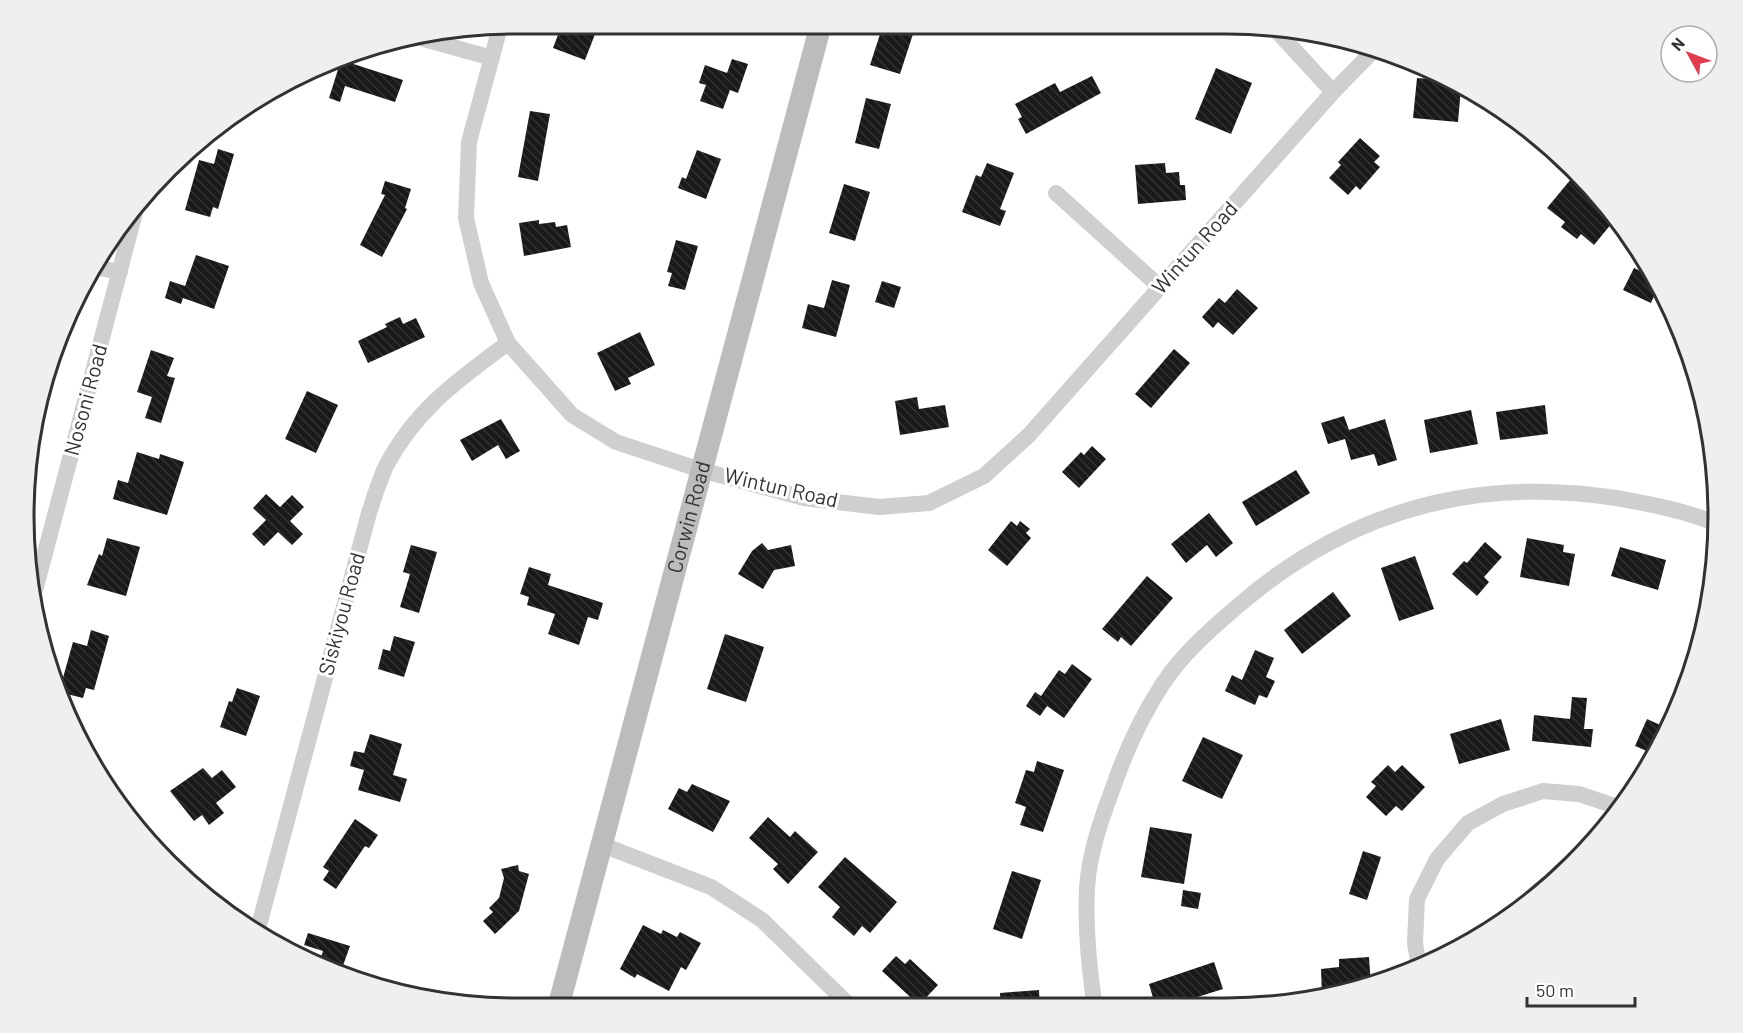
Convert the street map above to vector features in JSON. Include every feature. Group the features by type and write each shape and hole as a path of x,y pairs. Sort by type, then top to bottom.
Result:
{"main road":[{"name":"Corwin Road","path":"561,998 818,34"}],"street":[{"name":"Wintun Road","path":"498,35 469,142 466,218 481,283 508,343 572,415 616,442 701,470 804,498 879,507 928,503 984,476 1022,442 1333,92 1368,56"},
{"path":"1284,38 1333,92"},
{"path":"435,42 492,58"},
{"path":"1056,193 1160,287"},
{"name":"Nosoni Road","path":"39,574 132,227"},
{"path":"103,269 120,272"},
{"name":"Siskiyou Road","path":"259,924 369,513 385,468 403,436 426,407 508,343"},
{"path":"1093,998 1088,964 1088,886 1102,818 1127,747 1163,683 1211,628 1268,580 1324,544 1383,517 1440,500 1485,493 1543,490 1584,493 1653,504 1708,520"},
{"path":"1418,959 1415,943 1417,899 1437,859 1468,823 1503,804 1543,791 1579,794 1612,805"},
{"path":"600,844 711,887 762,921 842,998"}],"building":[{"path":"558,34 595,34 585,60 553,48"},
{"path":"880,34 913,34 900,74 870,65"},
{"path":"732,59 748,64 738,93 730,90 723,109 700,101 706,85 699,83 705,65 727,73"},
{"path":"352,64 403,80 395,102 345,86 340,102 329,98 338,69"},
{"path":"1216,68 1252,83 1231,134 1195,119"},
{"path":"1092,76 1101,93 1026,134 1018,119 1022,117 1015,104 1055,83 1060,92"},
{"path":"1417,78 1428,79 1460,95 1458,122 1413,118"},
{"path":"866,98 891,104 879,149 855,143"},
{"path":"530,111 550,114 538,181 518,177"},
{"path":"1360,138 1380,156 1374,162 1380,167 1360,190 1356,186 1348,195 1329,178 1341,165 1338,162"},
{"path":"218,149 234,154 218,209 213,207 210,217 185,210 199,160 214,164"},
{"path":"697,150 721,159 706,199 678,188 682,177 686,179"},
{"path":"987,163 1014,173 1000,209 1006,211 1000,226 962,212 976,175 981,177"},
{"path":"1165,163 1166,173 1179,172 1180,185 1185,185 1186,200 1138,204 1135,165"},
{"path":"1570,180 1610,225 1594,245 1581,234 1577,239 1561,227 1565,222 1547,208"},
{"path":"385,181 411,189 405,208 407,209 382,257 360,245 385,195 381,194"},
{"path":"844,184 870,192 855,241 829,233"},
{"path":"539,220 539,224 555,222 556,227 567,225 571,247 524,256 519,223"},
{"path":"676,240 698,246 685,290 668,286 672,273 667,272"},
{"path":"196,255 229,266 214,309 183,298 181,304 165,298 170,281 185,286"},
{"path":"1634,268 1641,271 1655,295 1651,303 1623,290"},
{"path":"832,280 850,285 836,337 802,328 808,304 824,308"},
{"path":"882,281 901,287 894,308 875,302"},
{"path":"1237,289 1258,308 1233,335 1218,322 1213,328 1202,317 1219,298 1225,303"},
{"path":"400,317 403,324 416,318 425,337 368,363 358,341 387,327 385,324"},
{"path":"640,332 655,365 628,378 631,384 615,391 597,353"},
{"path":"1174,349 1190,363 1151,408 1135,394"},
{"path":"151,350 174,358 167,376 175,378 161,423 145,418 152,397 137,392"},
{"path":"307,391 338,405 316,453 285,439"},
{"path":"917,397 919,409 945,405 949,427 900,435 895,401"},
{"path":"1545,405 1548,434 1500,440 1496,412"},
{"path":"1471,410 1478,444 1430,453 1424,420"},
{"path":"1344,416 1349,430 1385,419 1397,460 1378,466 1374,454 1351,460 1345,439 1328,444 1321,423"},
{"path":"501,419 520,451 506,459 498,445 472,461 460,440"},
{"path":"1092,446 1106,459 1079,488 1062,472 1081,452 1084,455"},
{"path":"137,452 159,459 160,454 184,462 167,515 113,499 118,480 128,483"},
{"path":"1296,470 1310,493 1256,526 1242,502"},
{"path":"266,494 280,507 292,495 304,507 290,521 303,534 292,545 278,532 264,546 252,534 266,520 253,508"},
{"path":"1209,513 1233,543 1216,557 1207,545 1186,563 1171,544"},
{"path":"1011,521 1017,526 1020,521 1030,529 1026,533 1031,538 1007,566 988,550"},
{"path":"107,538 140,547 126,596 87,585 99,554 102,556"},
{"path":"1527,538 1564,545 1563,552 1575,554 1569,586 1520,577"},
{"path":"1485,542 1502,557 1484,577 1489,582 1477,596 1452,574 1464,561 1467,563"},
{"path":"762,543 768,550 791,545 795,566 774,570 763,589 738,574 752,551"},
{"path":"411,545 437,552 419,613 400,607 410,574 403,572"},
{"path":"1620,547 1666,560 1658,590 1611,576"},
{"path":"1415,556 1434,609 1399,621 1381,568"},
{"path":"529,567 551,574 548,585 603,603 598,620 588,617 579,645 548,634 555,614 527,605 529,597 520,594"},
{"path":"1147,576 1173,598 1131,646 1121,637 1118,642 1102,629"},
{"path":"1333,592 1351,616 1302,654 1284,630"},
{"path":"91,630 109,636 94,690 86,688 83,698 69,694 63,679 73,642 87,646"},
{"path":"725,634 764,647 746,702 707,689"},
{"path":"394,636 415,642 404,677 378,669 383,649 390,651"},
{"path":"1255,650 1274,658 1266,677 1275,681 1267,698 1259,695 1255,705 1225,691 1232,675 1242,680"},
{"path":"1072,664 1092,679 1064,718 1047,706 1040,716 1026,706 1035,692 1041,696 1059,670 1065,674"},
{"path":"237,688 260,696 246,736 220,727 229,701 232,702"},
{"path":"1572,697 1587,698 1584,729 1593,729 1591,747 1532,741 1534,715 1570,719"},
{"path":"1501,719 1510,750 1459,764 1450,734"},
{"path":"1647,719 1661,725 1648,751 1635,746"},
{"path":"370,734 402,744 393,775 407,779 400,802 358,790 364,770 350,766 354,751 364,753"},
{"path":"1203,737 1243,755 1222,799 1182,781"},
{"path":"1037,761 1064,770 1043,832 1020,825 1026,807 1015,803 1026,770 1034,772"},
{"path":"1388,765 1395,772 1402,765 1425,787 1402,811 1396,806 1386,816 1366,797 1376,786 1371,782"},
{"path":"203,768 212,778 222,770 236,787 216,803 224,813 209,825 202,815 194,821 170,791"},
{"path":"692,784 730,801 713,832 668,809 679,788 687,792"},
{"path":"768,817 790,837 795,831 818,852 788,884 773,869 778,864 749,838"},
{"path":"355,819 378,835 369,848 365,846 336,889 323,880 329,871 323,867"},
{"path":"1150,827 1192,834 1184,884 1141,877"},
{"path":"1363,851 1381,857 1367,900 1349,894"},
{"path":"845,857 897,902 870,933 862,926 854,936 832,917 840,907 818,887"},
{"path":"518,865 519,871 529,874 519,911 495,934 483,921 493,912 489,908 499,898 504,878 501,869"},
{"path":"1012,871 1041,880 1022,939 993,929"},
{"path":"1183,890 1201,893 1198,909 1181,906"},
{"path":"643,925 661,934 663,930 677,937 680,932 701,943 686,970 681,967 669,991 637,974 635,978 620,969"},
{"path":"308,933 350,946 343,966 321,957 323,951 304,945"},
{"path":"896,956 905,964 910,959 938,985 926,998 911,998 882,971"},
{"path":"1369,957 1370,976 1322,989 1321,969 1339,967 1339,959"},
{"path":"1214,962 1223,989 1194,998 1153,998 1149,984"},
{"path":"1039,990 1039,998 1000,998 1000,993"}]}
